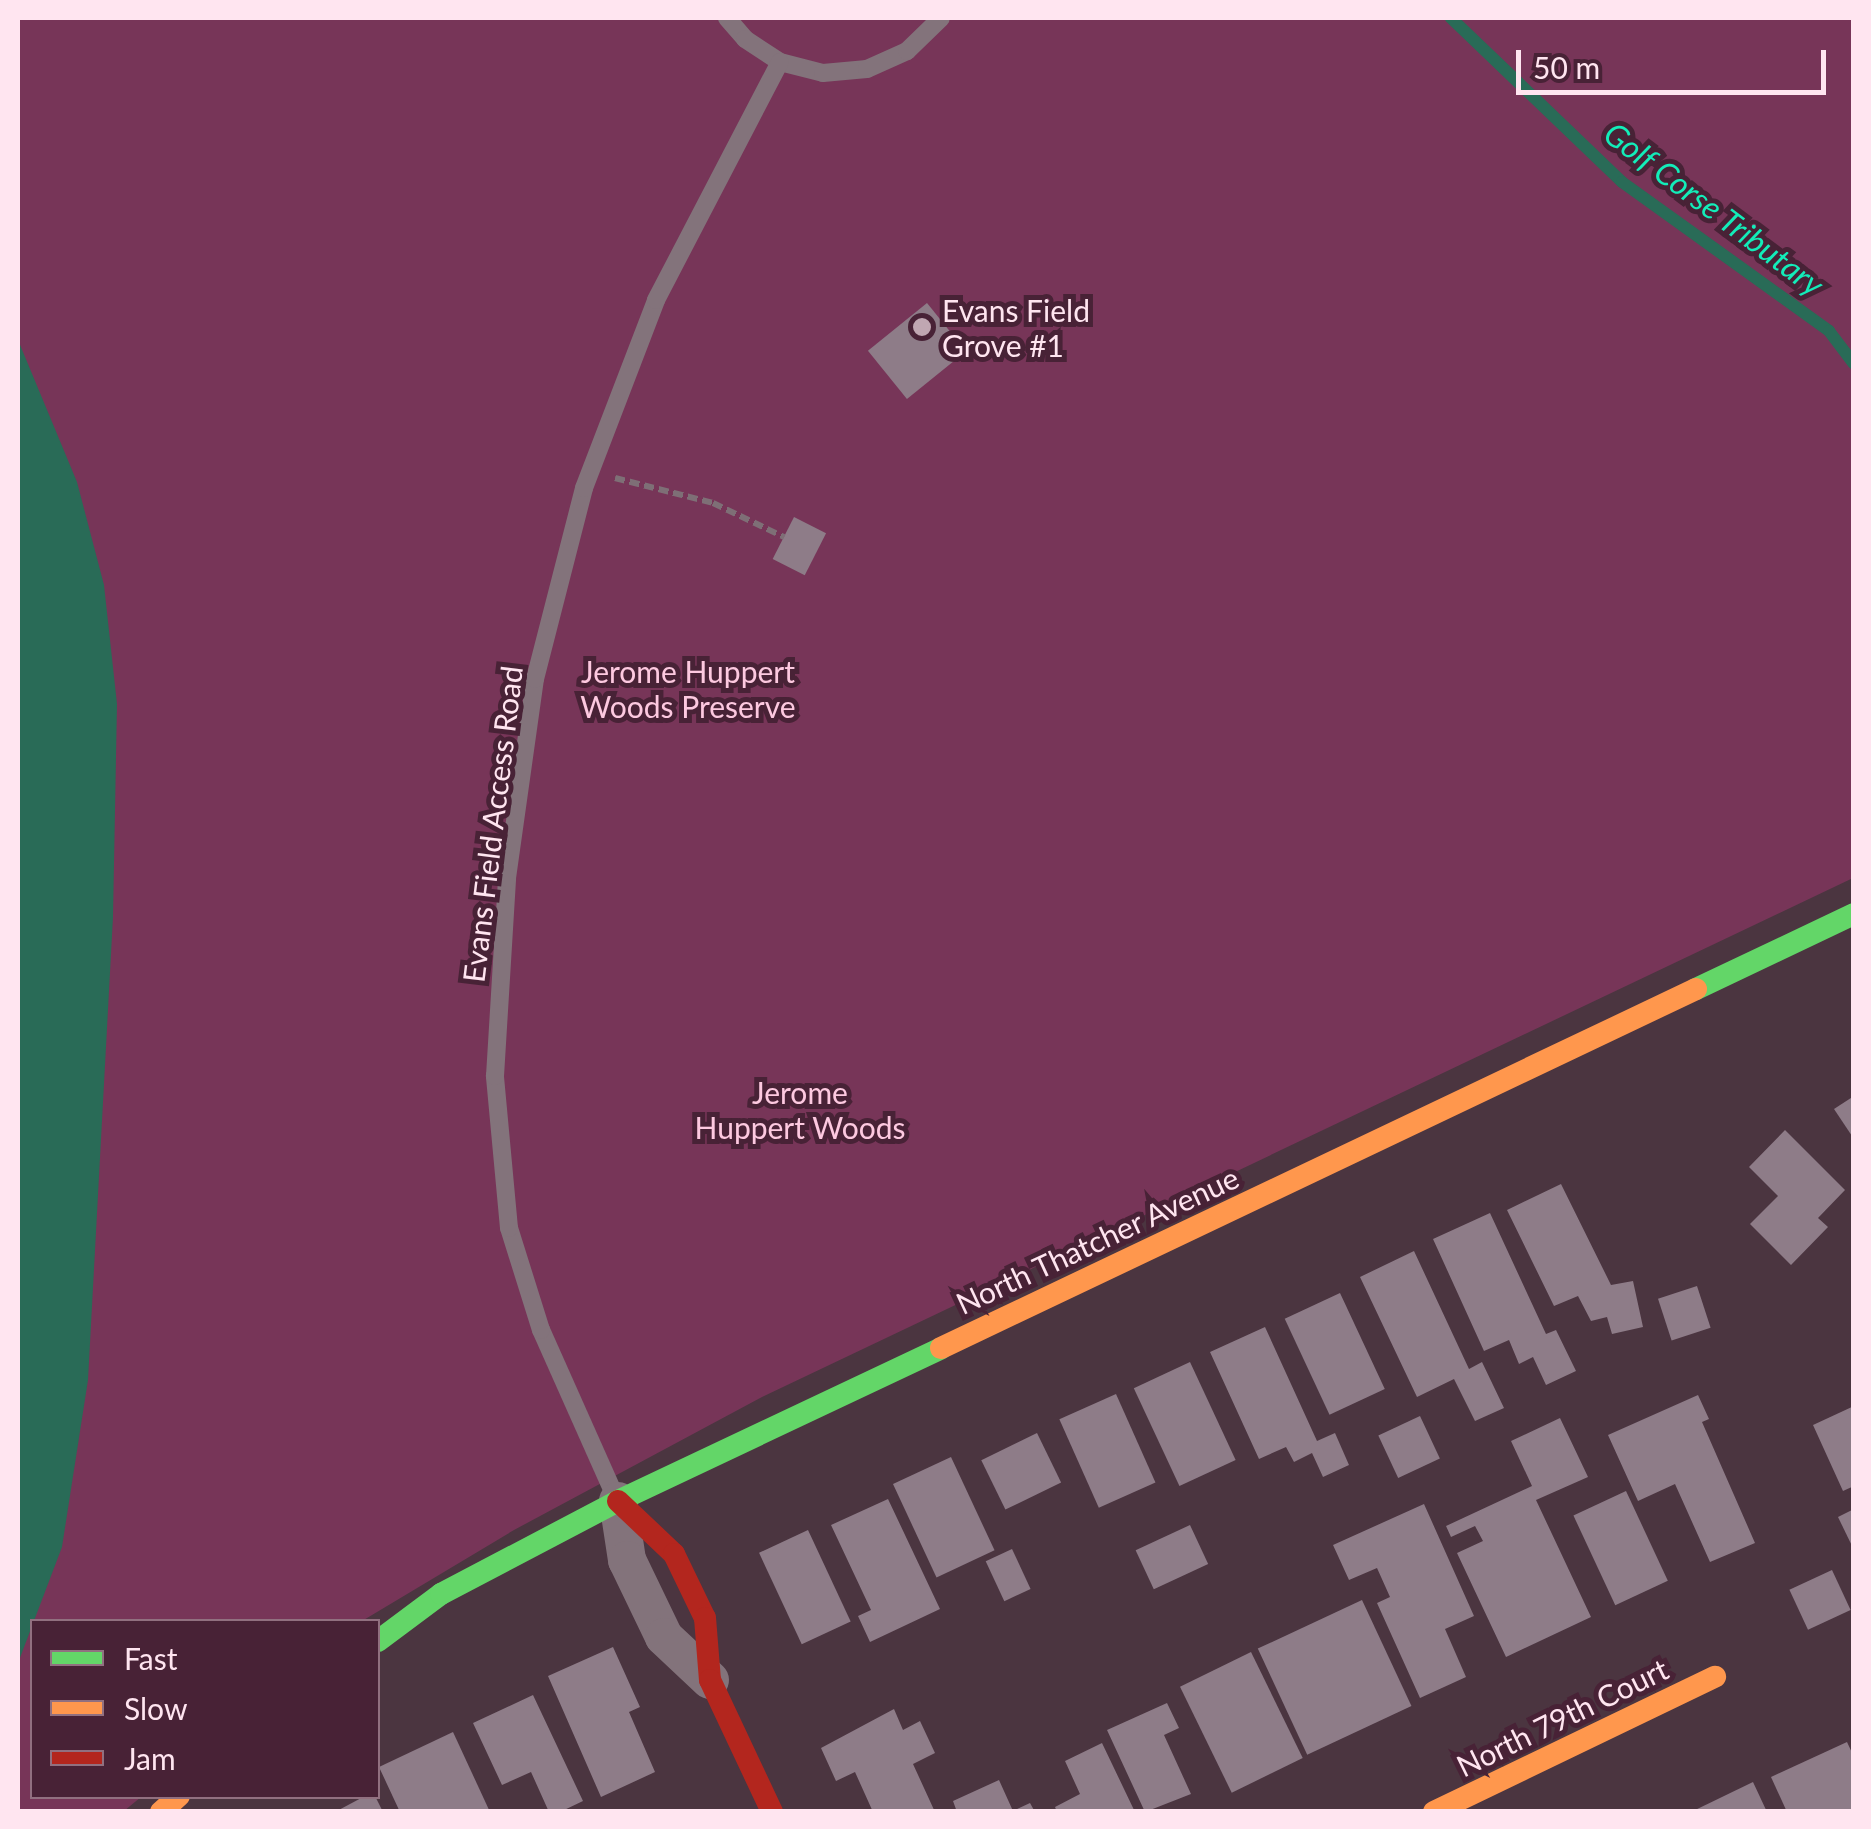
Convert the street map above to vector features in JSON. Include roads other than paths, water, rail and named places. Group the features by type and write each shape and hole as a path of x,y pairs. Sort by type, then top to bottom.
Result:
{"street":[{"name":"North Thatcher Avenue","path":"380,1640 441,1594 618,1500 1854,914"},
{"path":"618,1500 627,1560 664,1637 710,1680 772,1812"},
{"name":"North 79th Court","path":"1434,1812 1715,1678"}],"lane":[{"path":"728,18 745,39 780,62 823,73 867,69 907,52 941,18"},
{"name":"Evans Field Access Road","path":"618,1500 523,1279 504,1194 496,1093 498,979 520,770 535,679 589,472 656,300 780,62"}],"waterway":[{"name":"Golf Corse Tributary","path":"1451,18 1622,182 1829,331 1854,364"}],"place":[{"name":"Evans Field Grove #1","path":"922,327"}],"park label":[{"name":"Jerome Huppert Woods Preserve","path":"688,688"},
{"name":"Jerome Huppert Woods","path":"800,1109"}]}
